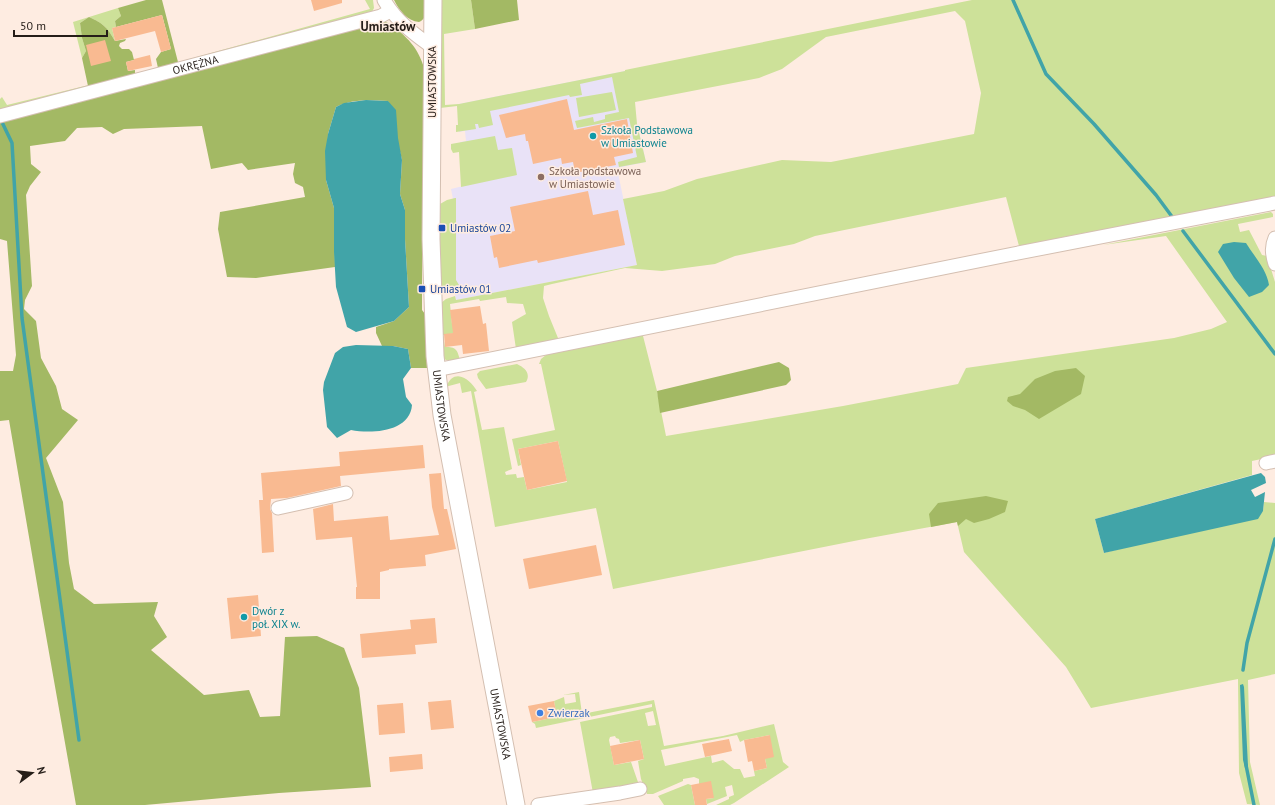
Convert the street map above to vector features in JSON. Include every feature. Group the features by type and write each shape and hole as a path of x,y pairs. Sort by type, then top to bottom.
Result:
{"main road":[{"name":"UMIASTOWSKA","path":"433,0 432,239 434,349 436,370 442,415 516,805"}],"street":[{"path":"387,5 408,29 432,47"},
{"name":"OKRĘŻNA","path":"0,116 381,16 387,5"},
{"path":"436,370 1275,203"},
{"path":"1275,238 1272,244 1275,264"},
{"path":"278,508 346,494"},
{"path":"538,805 620,793 640,788"}],"shaded area":[{"name":"Szkoła podstawowa w Umiastowie","path":"625,71 646,162 617,168 637,265 456,300 453,281 453,199 451,189 463,186 460,142 466,141 465,131 459,132 459,104"}],"green space":[{"path":"146,0 162,0 178,62 158,68 156,59 161,52 171,49 162,15 116,27 115,21 121,16 118,8"},
{"path":"365,0 373,0 374,8 371,14 0,112 0,99 2,97 7,105 150,70 370,9"},
{"path":"394,0 426,0 426,13 424,18 419,22 411,20 398,8"},
{"path":"440,0 471,0 475,29 444,34 445,105 459,104 625,71 972,0 1275,0 1275,197 1147,223 1084,233 1019,246 1006,197 815,236 794,244 735,256 715,264 662,271 625,268 544,286 543,298 558,338 549,343 516,349 512,322 526,314 523,304 507,303 506,297 480,301 479,299 450,304 452,324 465,322 456,333 443,335 445,347 452,347 456,349 460,360 446,360 443,358 441,303 446,299 455,296 456,300 637,265 623,199 664,191 697,179 782,160 831,162 974,134 981,93 965,21 955,11 826,37 782,69 759,78 635,102 637,124 646,162 619,167 618,162 637,157 629,118 577,128 575,121 593,117 594,122 605,119 605,115 619,112 612,77 580,84 582,95 570,97 569,95 490,111 493,125 479,128 478,124 475,124 476,129 456,132 456,125 458,125 457,106 440,108"},
{"path":"471,0 517,0 519,20 475,29"},
{"path":"118,8 121,16 115,21 116,27 112,28 115,41 105,26 89,17"},
{"path":"89,17 80,23 86,51 82,58 73,22"},
{"path":"89,17 105,26 115,41 126,39 120,43 119,46 122,49 129,49 132,52 134,60 126,62 128,71 135,70 135,74 88,86 82,58 86,51 80,23"},
{"path":"383,20 401,32 411,43 416,49 424,68 422,287 420,292 422,292 422,310 425,314 427,368 411,368 408,349 393,346 382,346 376,333 376,327 394,321 409,307 405,210 400,194 402,160 388,101 355,101 336,107 328,134 326,180 334,208 335,267 256,278 227,277 218,229 220,212 305,197 303,187 295,183 293,174 295,163 248,170 242,163 211,169 202,126 124,129 113,134 102,127 77,128 65,141 30,146 31,164 41,172 30,186 26,195 32,286 25,300 24,309 36,321 41,358 56,386 62,409 78,420 46,458 63,502 69,563 74,589 94,604 158,602 154,616 167,637 151,650 204,695 249,690 260,717 280,716 285,637 317,636 344,648 359,688 371,787 279,793 145,805 76,805 9,420 0,421 0,371 13,371 16,355 7,241 0,239 0,118"},
{"path":"612,92 616,110 579,117 576,98"},
{"path":"495,136 498,150 512,148 517,175 461,187 459,152 453,153 451,144"},
{"path":"456,198 456,280 459,285 446,288 440,283 440,232 443,232 443,225 440,225 440,204 447,200"},
{"path":"1271,212 1273,217 1238,224 1240,232 1249,230 1262,255 1267,256 1275,282 1275,456 1252,461 1252,475 1095,519 1104,553 1263,511 1264,502 1275,503 1275,674 1248,680 1250,762 1260,805 1247,804 1239,773 1238,679 1091,708 1066,667 964,552 957,522 613,589 596,508 495,527 471,391 462,393 460,383 445,387 451,379 455,377 459,376 466,379 477,391 474,392 482,430 504,427 512,469 505,472 506,475 516,474 517,478 524,477 527,490 567,482 558,441 518,449 521,465 518,466 512,439 555,430 541,364 539,364 541,359 546,355 642,332 657,391 666,436 843,406 958,384 966,368 1174,338 1211,329 1227,322 1166,236 1103,245"},
{"path":"779,362 789,368 791,380 786,385 660,413 657,391"},
{"path":"517,364 527,373 528,376 526,382 486,389 478,378 477,374 480,371"},
{"path":"1076,368 1085,376 1081,394 1039,419 1025,410 1013,406 1007,401 1008,397 1020,394 1035,379 1055,371"},
{"path":"986,496 1008,501 1005,512 989,519 974,523 966,519 958,526 957,522 931,527 929,514 938,503"},
{"path":"579,692 582,714 654,700 664,746 723,736 774,724 783,762 789,767 730,805 716,805 734,795 732,785 725,787 727,796 707,804 706,799 714,798 699,784 699,779 694,777 683,779 683,781 653,794 647,794 641,779 638,761 644,759 640,740 620,743 619,739 615,736 610,737 609,740 614,765 631,762 639,785 634,796 595,804 580,722 652,707 652,704 536,728 535,724 532,722 557,717 554,701 564,697 565,704 576,702 575,694 563,695","holes":["653,711 656,725 648,726 645,713","737,735 740,742 770,735 765,759 767,768 754,771 755,776 744,778 740,769 734,769 723,760 712,763 711,756 665,766 661,750"]},
{"path":"688,784 691,785 695,805 664,805 658,796"}],"water":[{"path":"366,100 388,101 396,110 398,138 402,160 400,194 405,210 409,307 394,321 356,332 347,327 336,287 334,208 326,180 325,151 328,134 336,107 344,103"},
{"path":"1234,242 1246,243 1266,274 1269,285 1262,292 1249,297 1234,278 1218,252 1223,244"},
{"path":"356,345 393,346 408,349 411,368 403,379 406,397 412,405 410,414 405,421 397,426 389,429 369,432 351,430 337,438 327,427 323,390 324,382 335,353 343,347"},
{"path":"1261,473 1265,477 1266,483 1251,490 1255,497 1265,492 1263,511 1258,519 1104,553 1095,519"},
{"path":"1243,684 1248,766 1246,769 1243,760 1240,685"}],"building":[{"path":"311,0 342,0 342,3 314,11"},
{"path":"162,15 171,49 161,52 155,31 115,41 112,28"},
{"path":"105,40 111,61 91,66 86,45"},
{"path":"150,55 152,66 128,71 126,62"},
{"name":"Szkoła Podstawowa w Umiastowie","path":"567,99 574,130 627,119 633,153 614,157 616,165 575,173 573,162 562,164 561,158 533,164 525,134 506,138 499,115"},
{"path":"588,191 593,215 618,210 625,245 538,263 537,260 499,268 497,257 494,258 490,236 515,231 510,207"},
{"path":"480,306 483,324 486,323 489,351 463,354 462,345 445,347 444,334 453,333 450,310"},
{"path":"558,441 567,481 527,490 518,449"},
{"path":"423,445 425,468 340,476 341,486 287,498 271,499 270,509 272,513 274,552 262,553 259,500 263,500 261,473 340,466 339,452"},
{"path":"441,473 444,509 447,509 456,549 425,555 426,566 389,569 380,572 380,599 356,599 357,587 352,537 316,540 313,509 333,504 334,521 388,516 390,540 439,535 432,507 429,474"},
{"path":"596,545 602,575 529,589 523,559"},
{"name":"Dwór z poł. XIX w.","path":"258,595 261,636 231,639 227,598"},
{"path":"435,618 437,643 415,645 416,654 362,658 360,634 411,629 410,620"},
{"path":"451,700 454,728 431,730 428,702"},
{"path":"554,701 557,717 532,722 528,706"},
{"path":"403,703 405,733 379,735 377,705"},
{"path":"770,735 774,757 765,759 767,768 754,771 752,761 748,762 744,740"},
{"path":"729,739 732,751 705,757 702,744"},
{"path":"640,740 644,759 614,765 610,746"},
{"path":"422,754 423,769 390,772 389,757"},
{"path":"711,781 714,798 706,799 707,805 695,805 691,785"}],"waterway":[{"path":"1013,0 1046,74 1094,124 1156,195 1173,218"},
{"path":"0,118 12,143 22,318 79,740"},
{"path":"1183,231 1275,354"},
{"path":"1243,670 1247,643 1275,539"},
{"path":"1246,765 1254,805"}],"place":[{"name":"Szkoła Podstawowa w Umiastowie","path":"593,136"},
{"name":"Szkoła podstawowa w Umiastowie","path":"541,177"},
{"name":"Umiastów 02","path":"442,228"},
{"name":"Umiastów 01","path":"422,289"},
{"name":"Dwór z poł. XIX w.","path":"244,617"},
{"name":"Zwierzak","path":"540,713"}],"district":[{"name":"Umiastów","path":"388,26"}]}
